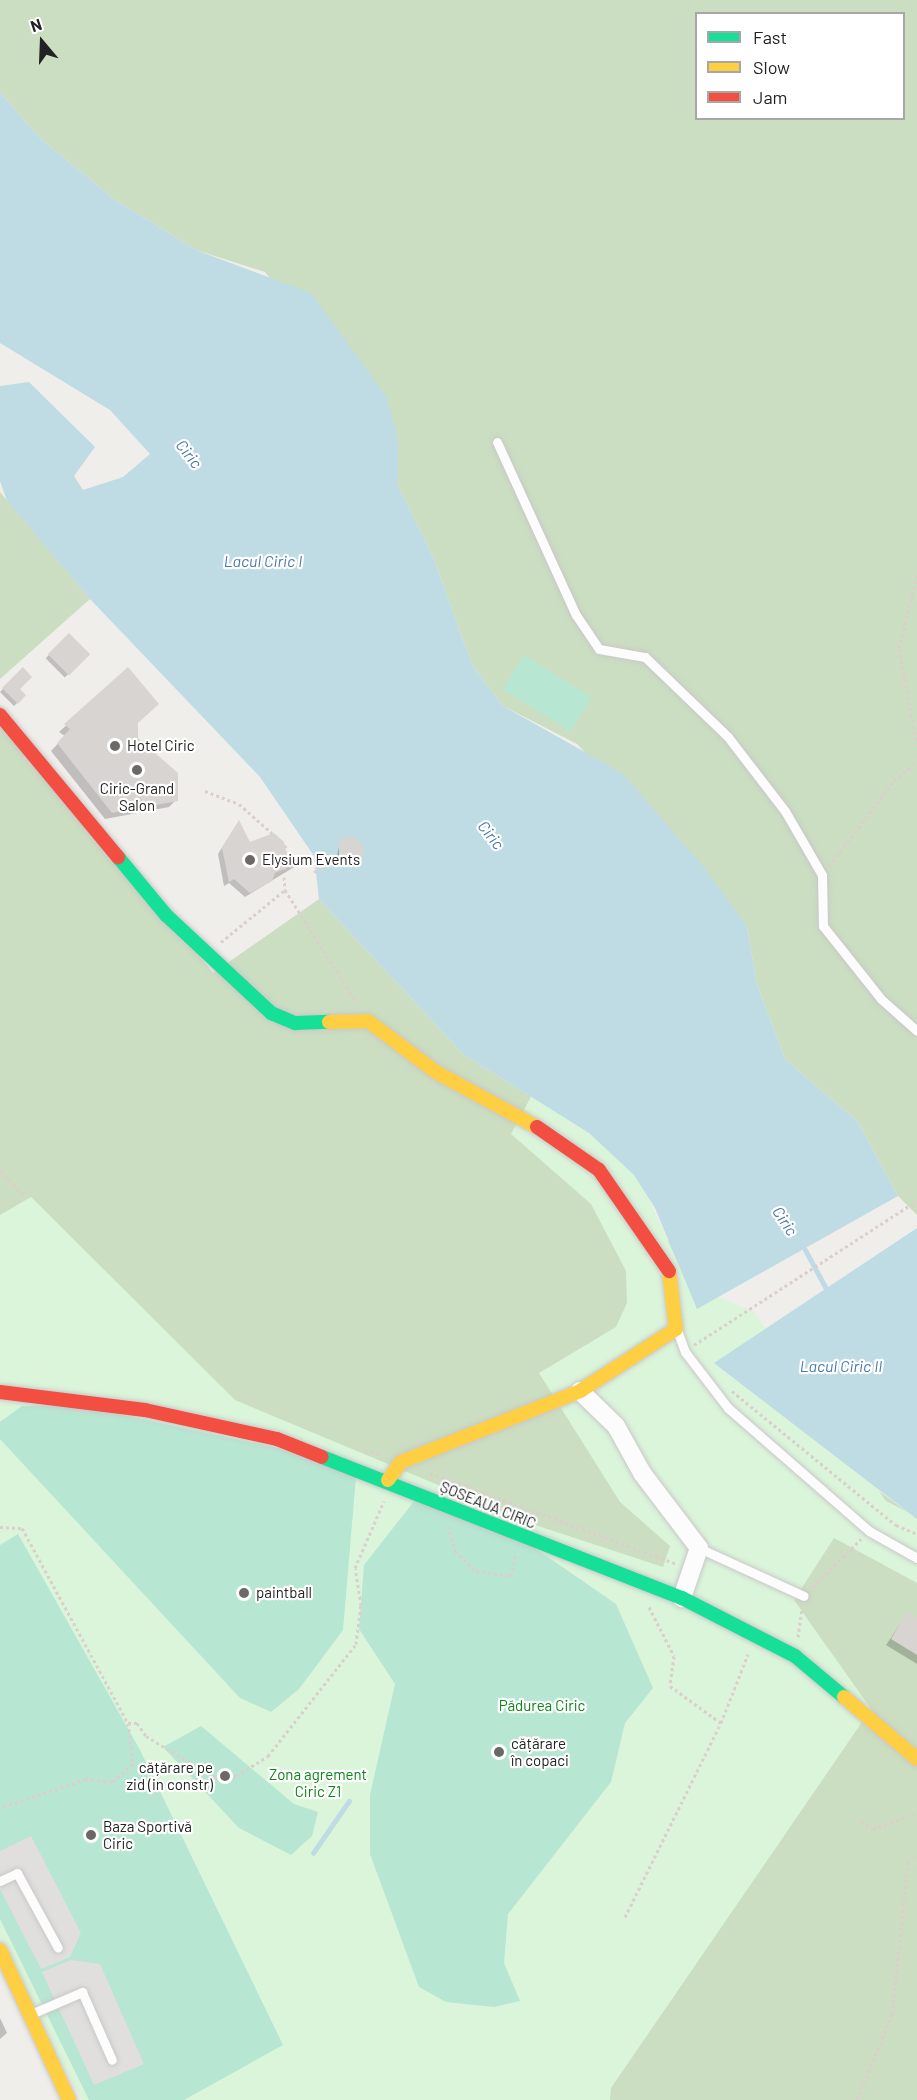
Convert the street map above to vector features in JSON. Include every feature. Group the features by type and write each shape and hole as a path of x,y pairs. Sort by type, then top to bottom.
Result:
{"street":[{"path":"0,715 166,915 271,1013 295,1023 369,1021 407,1053 565,1143 599,1170 648,1234 670,1274 676,1329 580,1391 401,1462 388,1480"},
{"path":"580,1391 616,1426 642,1473 699,1548 682,1598"},
{"name":"ȘOSEAUA CIRIC","path":"0,1392 204,1420 277,1439 388,1480 519,1537 682,1598 756,1633 795,1656 917,1760"},
{"path":"0,1950 69,2100"}],"lane":[{"path":"497,442 576,615 599,649 645,657 728,738 785,811 822,875 823,926 881,999 917,1030"},
{"path":"676,1329 685,1352 728,1407 869,1531 917,1558"},
{"path":"699,1548 804,1596"},
{"path":"0,1881 17,1873 58,1948"},
{"path":"31,2014 82,1992 112,2060"}],"path":[{"path":"917,575 899,649 917,744"},
{"path":"822,875 894,781 917,761"},
{"path":"205,791 239,804 272,833"},
{"path":"285,845 286,849"},
{"path":"314,872 342,858"},
{"path":"285,877 285,890 369,1021"},
{"path":"208,953 285,890"},
{"path":"0,1171 24,1196"},
{"path":"685,1352 714,1327 917,1201"},
{"path":"910,1205 917,1208"},
{"path":"723,1383 896,1525 917,1534"},
{"path":"357,1448 654,1552 688,1570"},
{"path":"128,1723 137,1723 146,1736 216,1778 236,1776 268,1756 356,1644 361,1605 355,1568 386,1497 412,1490"},
{"path":"441,1505 455,1551 476,1571 511,1576 519,1537"},
{"path":"0,1527 22,1528 128,1723 133,1764 123,1776 112,1782 86,1779 0,1808"},
{"path":"795,1656 804,1596 869,1531"},
{"path":"641,1582 675,1656 670,1686 721,1723"},
{"path":"625,1917 721,1723 756,1633"},
{"path":"861,1821 873,1829 917,1812"},
{"path":"857,2100 892,2014 908,1862 917,1856"}],"green space":[{"path":"0,0 917,0 917,1215 898,1196 858,1122 785,1059 757,985 747,926 577,744 503,706 472,665 434,559 398,486 398,438 265,272 196,250 114,199 40,138 0,92"},
{"path":"0,492 90,599 0,679"},
{"path":"524,655 592,697 571,731 503,689"},
{"name":"Pădurea Ciric","path":"0,705 213,973 319,899 463,1054 589,1133 634,1175 667,1239 841,1463 917,1519 917,2100 193,2100 0,1539"},
{"name":"Zona agrement Ciric Z1","path":"533,1093 565,1111 634,1167 688,1284 754,1312 886,1501 917,1517 917,1583 834,1538 794,1600 871,1709 611,2088 610,2100 82,2100 31,2014 0,1945 0,1215 31,1197 235,1400 529,1523 663,1567 670,1546 620,1502 539,1373 616,1327 627,1303 626,1271 591,1204 511,1134"},
{"name":"paintball","path":"75,1405 357,1465 343,1630 299,1689 271,1712 240,1698 0,1439 0,1422 22,1406"},
{"name":"cățărare în copaci","path":"422,1491 539,1551 616,1604 653,1688 625,1723 611,1782 508,1914 504,1963 520,2001 494,2007 446,2002 419,1987 370,1854 370,1795 395,1684 359,1629 364,1565"},
{"name":"Baza Sportivă Ciric","path":"18,1534 140,1750 283,2045 184,2100 89,2100 0,1919 0,1545"},
{"name":"cățărare pe zid (in constr)","path":"201,1726 294,1804 318,1812 312,1836 291,1855 239,1828 163,1747"}],"shaded area":[{"path":"31,1836 81,1933 70,1957 41,1969 0,1889 0,1851"},
{"path":"71,1960 100,1964 144,2064 94,2085 42,1972"}],"water":[{"name":"Lacul Ciric I","path":"0,92 40,138 114,199 196,250 311,293 386,396 398,438 398,486 434,559 472,665 503,706 622,773 703,866 747,926 757,985 785,1059 858,1122 898,1196 697,1309 655,1208 634,1175 589,1133 463,1054 319,899 314,856 260,777 90,599 7,501 0,481 0,386 29,382 95,447 74,476 83,490 123,477 150,454 110,410 0,343"},
{"name":"Lacul Ciric II","path":"917,1228 917,1519 714,1363"}],"building":[{"path":"69,633 90,654 69,675 48,654"},
{"path":"23,667 32,677 20,689 26,695 18,704 2,688"},
{"path":"128,667 159,704 138,723 138,738 178,773 178,801 112,813 57,743 70,729 64,724"},
{"name":"Elysium Events","path":"239,820 250,842 274,833 284,842 288,858 312,857 275,873 272,881 250,893 234,879 229,882 222,848"},
{"path":"351,836 363,844 363,857 349,863 339,856 339,841"},
{"path":"907,1612 917,1618 917,1655 891,1639"}],"waterway":[{"name":"Ciric","path":"805,1249 826,1288"},
{"path":"313,1853 349,1801"}],"traffic: fast":[{"path":"118,857 166,915 271,1013 295,1023 329,1022"},
{"path":"322,1457 682,1598 795,1656 844,1697"}],"traffic: slow":[{"path":"329,1022 368,1021 436,1072 537,1127"},
{"path":"388,1480 401,1462 580,1391 676,1329 669,1271"},
{"path":"844,1697 917,1759"},
{"path":"0,1950 69,2100"}],"traffic: jam":[{"path":"0,715 118,857"},
{"path":"537,1127 599,1170 669,1271"},
{"path":"0,1392 145,1410 277,1439 322,1457"}],"place":[{"name":"Hotel Ciric","path":"115,746"},
{"name":"Ciric-Grand Salon","path":"137,770"},
{"name":"Elysium Events","path":"250,860"},
{"name":"paintball","path":"244,1593"},
{"name":"cățărare în copaci","path":"499,1752"},
{"name":"cățărare pe zid (in constr)","path":"225,1776"},
{"name":"Baza Sportivă Ciric","path":"91,1835"}]}
